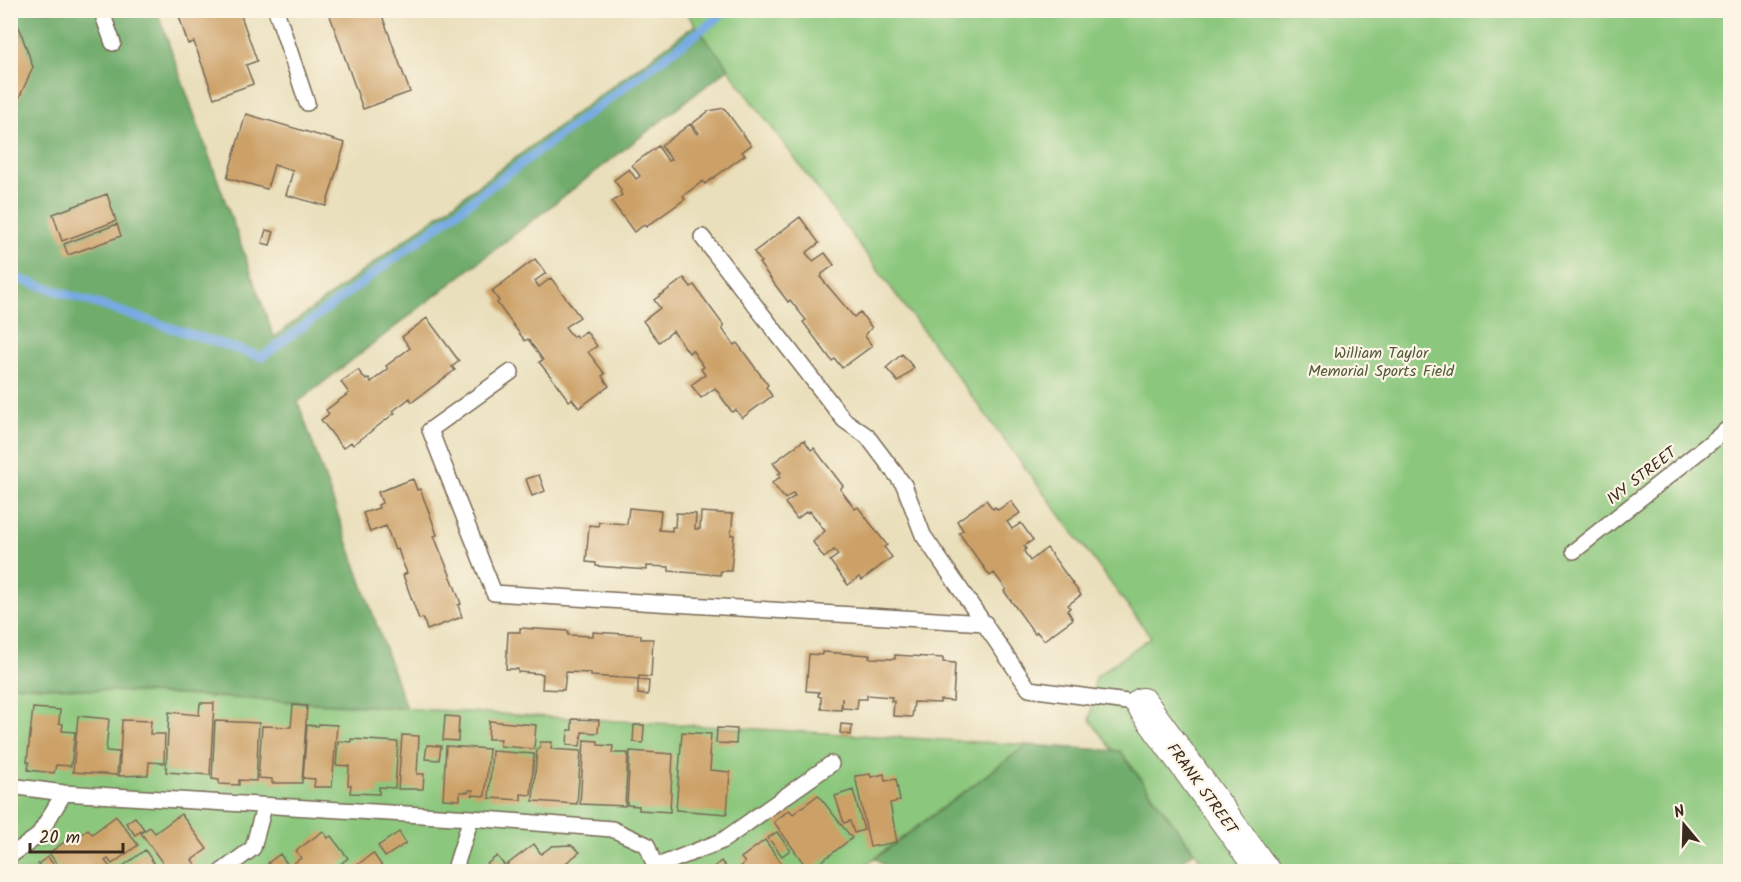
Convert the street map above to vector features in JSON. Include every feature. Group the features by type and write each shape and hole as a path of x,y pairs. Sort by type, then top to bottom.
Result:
{"street":[{"name":"FRANK STREET","path":"1142,704 1264,872"}],"lane":[{"path":"101,10 113,43"},
{"path":"276,10 307,103"},
{"path":"702,237 843,420 867,436 904,485 923,535 1029,689 1142,704"},
{"path":"511,372 430,430 494,593 985,623"},
{"name":"IVY STREET","path":"1574,551 1731,427"},
{"path":"10,786 64,793 612,829 647,845 653,869 722,841 831,764"},
{"path":"10,856 38,836 64,793"},
{"path":"221,872 253,848 264,807"},
{"path":"452,872 455,869 471,818"}],"green space":[{"path":"10,11 157,11 274,337 695,25 729,68 298,402 406,708 11,685"},
{"name":"William Taylor Memorial Sports Field","path":"685,11 1730,11 1730,871 1209,871 1120,751 1113,750 1090,720 1095,677 1151,637"},
{"path":"10,685 1027,745 857,871 11,871"},
{"path":"1027,745 1120,751 1194,852 1168,872 891,872 876,858"}],"building":[{"path":"177,10 239,10 257,61 246,65 253,84 214,98 194,42 188,44"},
{"path":"328,10 380,10 410,92 363,109"},
{"path":"10,23 19,27 33,67 16,105 10,107"},
{"path":"724,108 751,145 742,152 745,155 705,184 703,181 683,196 685,199 646,227 644,225 634,232 612,202 622,195 614,180 629,169 636,179 639,177 632,165 658,146 668,161 671,159 661,146 690,124 697,134 699,133 692,124 709,111"},
{"path":"246,114 345,143 326,206 286,195 293,171 274,165 267,189 227,178"},
{"path":"107,194 116,221 62,241 53,214"},
{"path":"800,217 819,243 806,253 813,261 825,253 834,265 822,274 821,278 854,317 860,312 872,328 865,336 872,346 842,368 835,359 832,361 803,322 806,320 790,300 788,302 759,263 761,262 754,252"},
{"path":"117,224 121,236 68,255 64,244"},
{"path":"266,230 274,232 270,245 262,243"},
{"path":"535,259 546,273 535,281 539,287 551,278 580,317 565,327 573,337 575,335 577,338 586,331 597,346 588,352 605,374 602,376 609,386 579,408 572,399 569,401 539,362 543,360 528,339 525,341 497,303 499,301 492,291"},
{"path":"684,278 691,287 694,285 724,326 722,328 728,337 734,345 737,343 768,385 766,387 772,396 742,418 736,410 732,412 715,388 701,398 691,385 705,375 701,369 704,367 692,350 689,353 673,331 659,342 643,321 660,308 654,300"},
{"path":"427,318 459,361 452,367 455,370 412,402 410,398 393,411 395,413 353,445 351,442 343,448 321,420 329,414 326,410 349,393 341,382 358,370 366,380 369,378 371,382 388,369 386,366 410,348 402,337"},
{"path":"902,354 914,368 898,382 886,368"},
{"path":"804,440 811,450 814,448 843,486 840,489 855,509 858,507 887,545 884,547 892,557 862,580 859,577 848,585 830,561 838,555 837,553 834,550 824,558 813,542 825,531 810,511 797,519 785,503 795,496 793,493 785,499 772,483 780,477 778,474 781,473 773,463"},
{"path":"539,475 545,491 532,496 526,479"},
{"path":"413,479 417,490 420,489 429,512 437,535 434,536 461,604 458,605 462,617 427,630 423,618 419,619 403,575 407,573 386,526 370,532 363,513 379,508 378,505 382,503 378,492"},
{"path":"986,500 993,509 995,507 998,510 1011,501 1020,513 1007,522 1012,529 1021,523 1033,540 1024,546 1026,549 1024,551 1030,561 1047,548 1081,595 1068,605 1070,608 1067,610 1073,619 1044,640 1037,632 1035,634 994,573 990,576 959,533 963,530 957,521"},
{"path":"629,508 661,511 659,530 672,531 672,527 675,527 676,513 696,514 695,529 700,529 701,512 733,514 731,571 721,571 720,575 669,571 669,567 647,566 647,570 596,566 596,563 586,562 589,525 598,526 599,522 627,524"},
{"path":"520,628 568,631 568,635 593,636 593,632 641,635 641,639 653,639 651,677 639,676 639,679 566,672 564,690 542,689 543,674 506,669 508,632 520,632"},
{"path":"822,652 870,655 869,658 895,659 895,655 943,658 943,662 955,663 953,701 914,702 912,717 893,716 892,697 867,695 867,699 858,699 857,709 842,708 842,698 841,710 821,709 819,692 806,691 809,654 822,655"},
{"path":"638,680 649,681 648,695 638,694"},
{"path":"200,703 214,703 210,775 166,772 169,712 199,715"},
{"path":"293,705 307,706 302,783 272,783 272,779 258,778 262,726 291,727"},
{"path":"33,708 60,710 59,723 63,724 62,731 75,732 71,766 56,765 54,773 28,770"},
{"path":"78,716 109,719 106,751 119,752 117,775 73,772"},
{"path":"445,716 459,717 458,741 443,740"},
{"path":"572,719 599,720 598,733 582,732 580,746 567,745 568,730 572,730"},
{"path":"122,720 151,721 150,734 165,734 164,763 149,762 148,775 119,776"},
{"path":"215,721 259,723 256,781 239,780 239,785 219,784 219,780 212,779"},
{"path":"489,721 536,725 534,749 500,746 501,739 488,739"},
{"path":"319,724 337,725 332,787 314,787 315,779 303,778 307,725 318,726"},
{"path":"841,724 852,725 851,735 840,733"},
{"path":"634,725 644,725 643,743 633,742"},
{"path":"717,728 737,729 736,744 716,743"},
{"path":"682,732 711,734 710,770 730,772 727,814 676,810"},
{"path":"402,735 419,736 417,774 424,774 423,789 398,789"},
{"path":"351,739 398,742 395,788 379,787 379,794 350,793 349,766 336,765 338,741 351,742"},
{"path":"584,740 598,741 598,745 613,746 612,753 628,753 625,806 580,804"},
{"path":"540,742 552,742 551,749 581,751 577,804 533,801 537,748 540,748"},
{"path":"427,745 441,746 439,760 425,759"},
{"path":"446,746 489,749 485,796 472,795 473,790 469,790 469,792 460,792 460,800 443,799"},
{"path":"492,751 534,754 531,795 521,794 521,800 489,798"},
{"path":"630,751 673,754 670,812 639,810 639,806 627,805"},
{"path":"870,774 871,777 884,774 885,781 896,779 900,801 890,803 897,842 870,847 855,776"},
{"path":"853,790 864,830 854,833 850,821 844,823 835,796"},
{"path":"818,795 852,838 809,871 774,822 789,810 793,814"},
{"path":"181,814 207,849 192,860 196,865 187,872 165,872 161,867 164,865 141,833 150,827 155,833"},
{"path":"116,816 138,845 112,864 108,859 105,861 110,867 105,872 102,872 98,866 100,872 63,872 49,853 73,836 75,839 88,829 92,834"},
{"path":"135,817 144,829 135,835 126,823"},
{"path":"323,831 328,838 331,836 348,858 330,872 300,872 294,863 301,858 296,851"},
{"path":"399,832 406,843 385,857 378,846"},
{"path":"777,832 790,850 782,856 768,838"},
{"path":"765,840 788,872 734,872 745,863 741,858"},
{"path":"534,844 541,854 552,846 571,845 580,852 554,872 477,872 497,856 505,866"},
{"path":"145,850 160,872 115,872"},
{"path":"373,853 386,872 348,872"},
{"path":"280,854 293,872 275,872 268,863"},
{"path":"48,857 59,872 44,872 38,864"},
{"path":"721,861 730,872 708,872"}],"waterway":[{"path":"10,276 262,357 728,10"}]}
